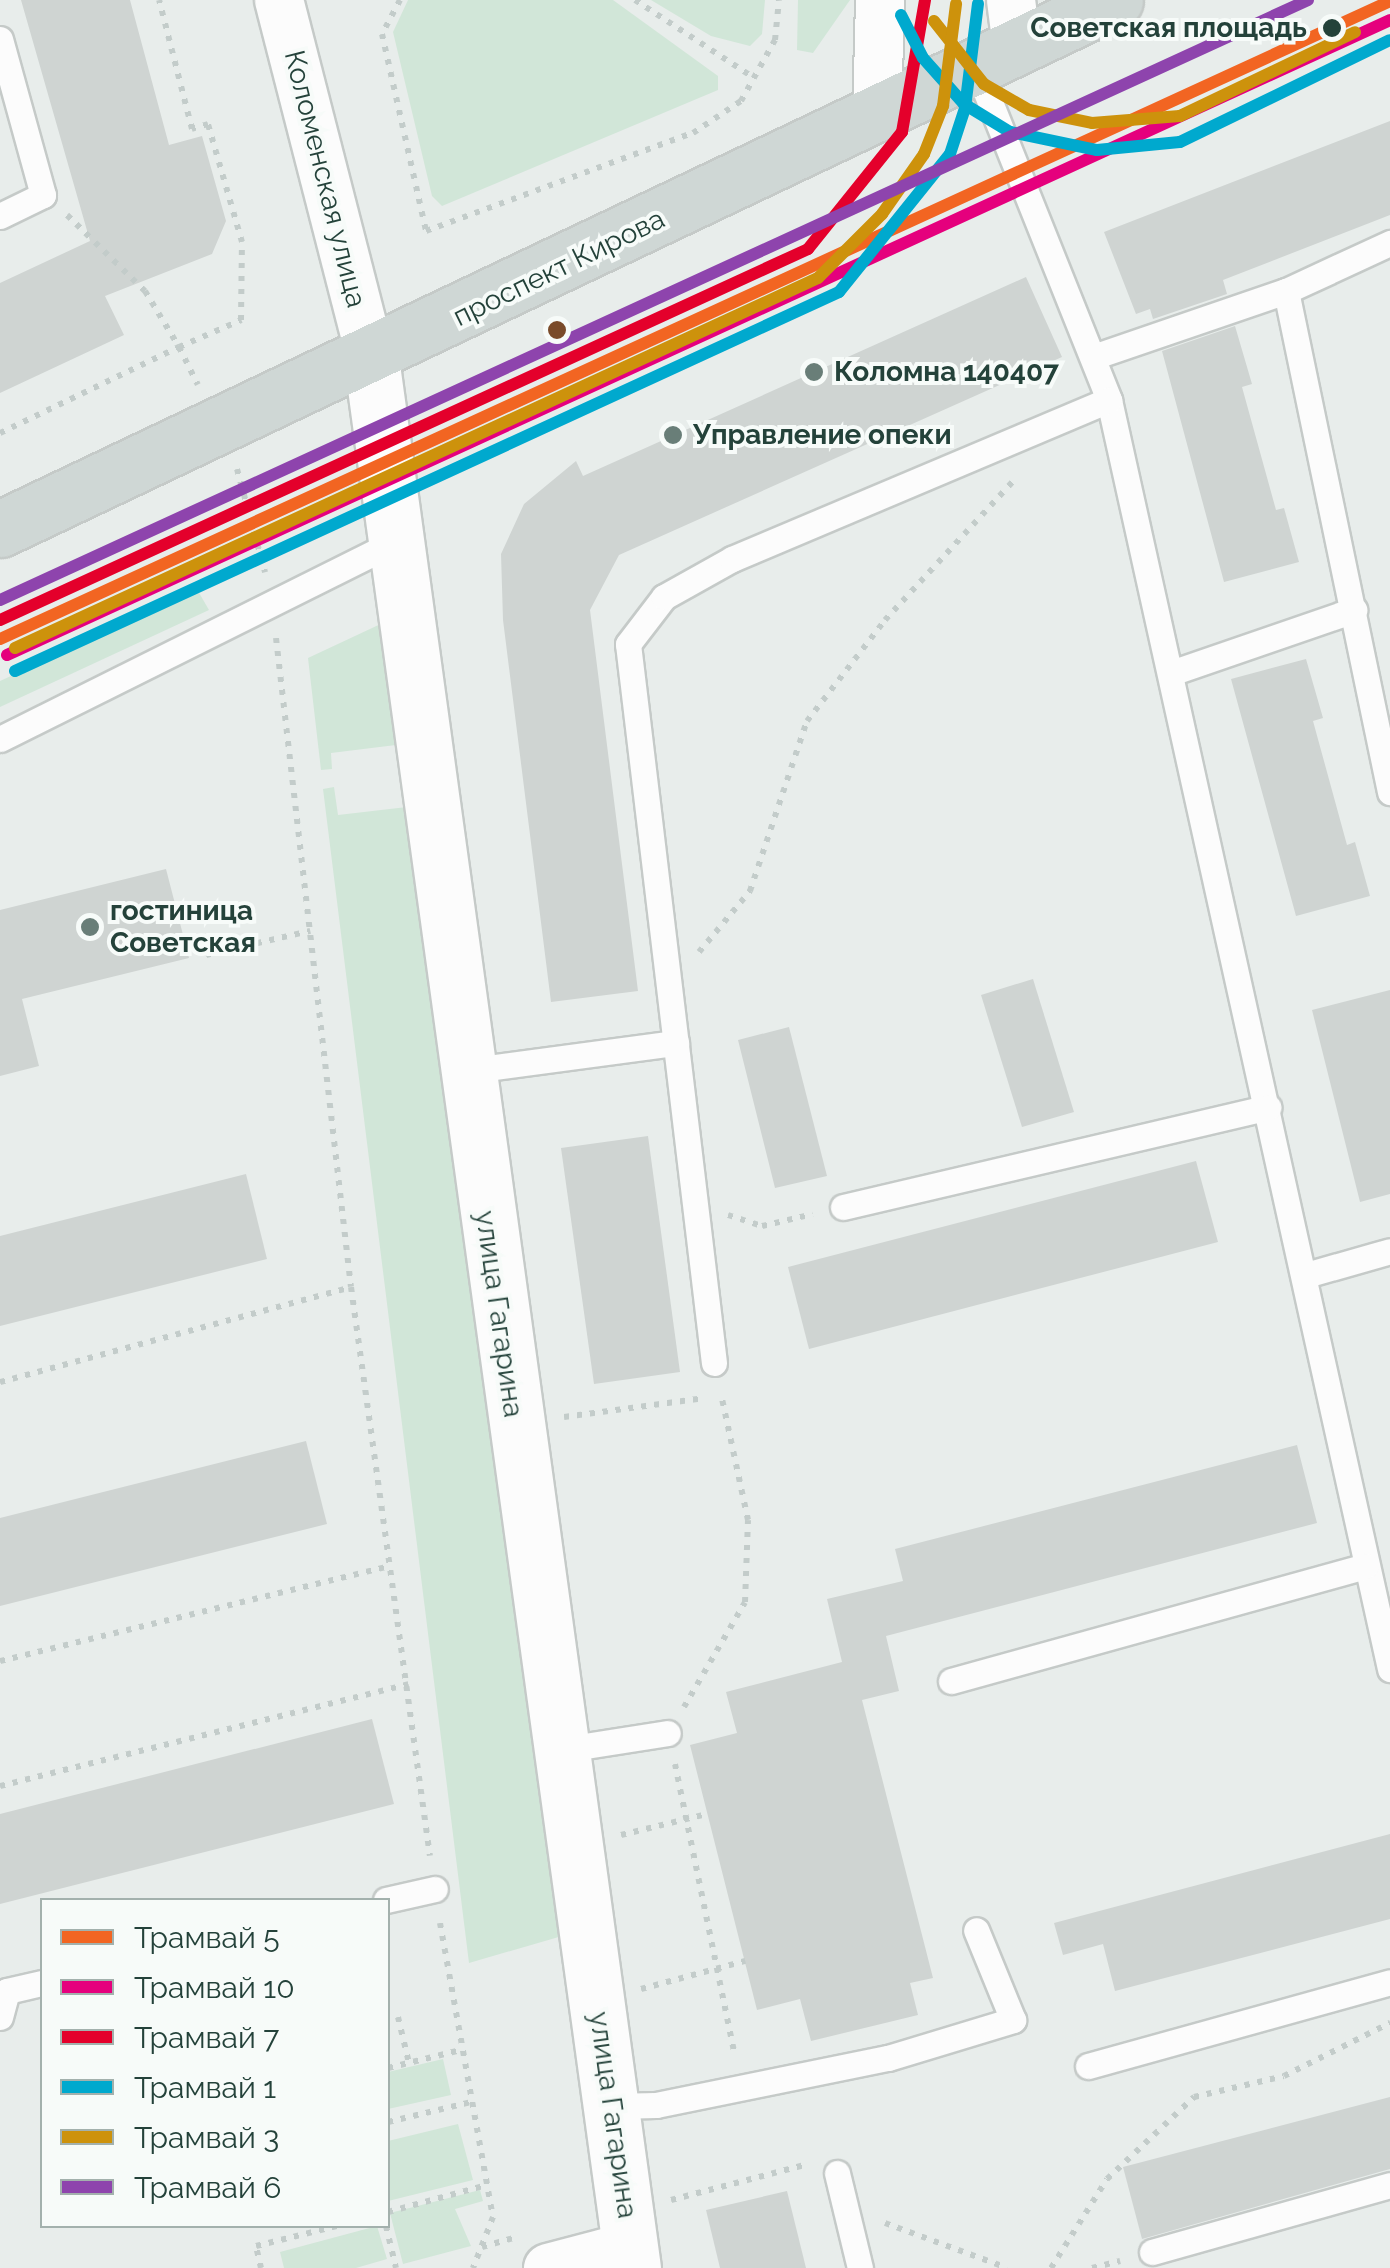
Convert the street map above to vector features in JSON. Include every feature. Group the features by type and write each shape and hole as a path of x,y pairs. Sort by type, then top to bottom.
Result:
{"main road":[{"name":"проспект Кирова","path":"0,529 371,358 877,114 1001,38 1115,0"}],"street":[{"name":"Коломенская улица","path":"279,0 371,358"},
{"path":"877,114 880,0"},
{"name":"улица Гагарина","path":"371,358 402,538 465,1070 632,2257"},
{"path":"548,2268 632,2257"}],"lane":[{"path":"0,38 43,195 0,216"},
{"path":"1001,38 1109,400 1306,1275 1390,1669"},
{"path":"1096,356 1286,291 1390,243"},
{"path":"1286,291 1390,792"},
{"path":"714,1363 628,644 664,597 732,558 1109,400"},
{"path":"0,739 402,538"},
{"path":"1171,673 1354,610"},
{"path":"465,1070 676,1043"},
{"path":"843,1207 1268,1108"},
{"path":"1306,1275 1390,1251"},
{"path":"951,1681 1366,1566"},
{"path":"560,1750 668,1733"},
{"path":"390,1899 435,1889"},
{"path":"613,2106 742,2088 888,2058 1012,2020 976,1930"},
{"path":"1088,2066 1390,1982"},
{"path":"0,2017 7,1992 40,1984"},
{"path":"837,2173 860,2268"},
{"path":"1152,2252 1390,2185"}],"path":[{"path":"43,195 145,291 180,347 241,320 242,242 208,124 192,129 160,0"},
{"path":"400,0 382,34 426,231 693,133 741,101 776,40 779,0"},
{"path":"635,0 754,78"},
{"path":"670,988 750,890 807,721 886,620 1068,418"},
{"path":"277,649 351,1287 435,1889 493,2217 472,2268"},
{"path":"185,944 206,954 310,931"},
{"path":"762,1226 843,1207"},
{"path":"0,1382 351,1287"},
{"path":"553,1418 722,1396 748,1520 746,1602 668,1733 742,2088"},
{"path":"0,1661 391,1566"},
{"path":"0,1786 408,1684"},
{"path":"614,1836 707,1814"},
{"path":"640,1989 745,1961"},
{"path":"398,2016 410,2063"},
{"path":"1051,2268 1108,2180 1194,2097 1284,2076 1390,2023"},
{"path":"390,2068 461,2050"},
{"path":"390,2122 470,2102"},
{"path":"390,2211 486,2185"},
{"path":"846,2209 1006,2268"},
{"path":"261,2268 256,2246 329,2228"},
{"path":"386,2228 396,2268"}],"green space":[{"path":"408,0 613,0 718,76 718,90 442,206 432,196 393,32"},
{"path":"651,0 765,0 762,34 750,46 711,36"},
{"path":"798,0 850,0 813,53 797,50"},
{"path":"198,591 209,610 0,707 0,681"},
{"path":"387,621 404,744 331,753 332,769 321,770 308,658"},
{"path":"334,787 338,815 407,807 569,1934 469,1963 323,789"},
{"path":"443,2059 451,2095 390,2109 390,2072"},
{"path":"458,2124 473,2180 390,2201 390,2141"},
{"path":"480,2190 483,2201 455,2209 471,2246 403,2264 390,2213"},
{"path":"378,2228 387,2259 356,2268 284,2268 280,2252"}],"building":[{"path":"21,0 130,0 169,145 202,136 226,221 212,254 105,296 124,335 0,393 0,283 90,241"},
{"path":"1390,121 1390,215 1223,280 1227,294 1153,319 1150,309 1136,314 1104,232"},
{"path":"1026,277 1062,357 619,555 590,610 638,991 551,1002 503,620 501,554 524,504 576,461 583,476"},
{"path":"1235,326 1252,384 1242,387 1276,510 1284,508 1299,562 1224,582 1162,351"},
{"path":"1306,659 1323,718 1313,721 1347,845 1355,842 1370,896 1296,916 1231,679"},
{"name":"гостиница Советская","path":"166,869 189,958 22,999 39,1066 0,1076 0,910"},
{"path":"1033,979 1074,1112 1022,1127 981,995"},
{"path":"1390,990 1390,1194 1360,1202 1312,1010"},
{"path":"789,1027 827,1176 775,1188 738,1040"},
{"path":"648,1136 680,1372 594,1384 561,1148"},
{"path":"1196,1161 1218,1242 809,1349 788,1267"},
{"path":"246,1174 267,1259 0,1326 0,1236"},
{"path":"306,1441 327,1524 0,1606 0,1518"},
{"path":"1297,1445 1317,1523 886,1636 899,1691 862,1700 933,1978 910,1983 918,2015 811,2041 800,1999 757,2010 690,1745 737,1733 726,1692 842,1662 827,1599 903,1581 895,1549"},
{"path":"372,1719 394,1804 0,1904 0,1814"},
{"path":"1390,1834 1390,1919 1115,1991 1103,1944 1063,1955 1054,1923"},
{"path":"1390,2097 1390,2169 1142,2239 1123,2167"},
{"path":"787,2191 806,2268 720,2268 706,2210"}],"tram line":[{"name":"7","path":"0,620 808,249 902,132 925,0"},
{"name":"6","path":"0,600 1308,0"},
{"name":"5","path":"0,639 1390,1"},
{"name":"3","path":"15,648 818,278 882,214 924,154 943,106 956,4"},
{"name":"1","path":"15,671 839,292 950,154 965,108 978,4"},
{"name":"1","path":"901,15 923,58 964,104 1010,132 1097,150 1180,142 1390,40"},
{"name":"10","path":"7,655 1390,20"},
{"name":"3","path":"934,21 984,84 1029,110 1092,123 1180,116 1355,32"}],"place":[{"name":"Советская площадь","path":"1332,28"},
{"name":"Коломна 140407","path":"814,372"},
{"name":"Управление опеки","path":"673,435"},
{"name":"гостиница Советская","path":"90,927"}]}
